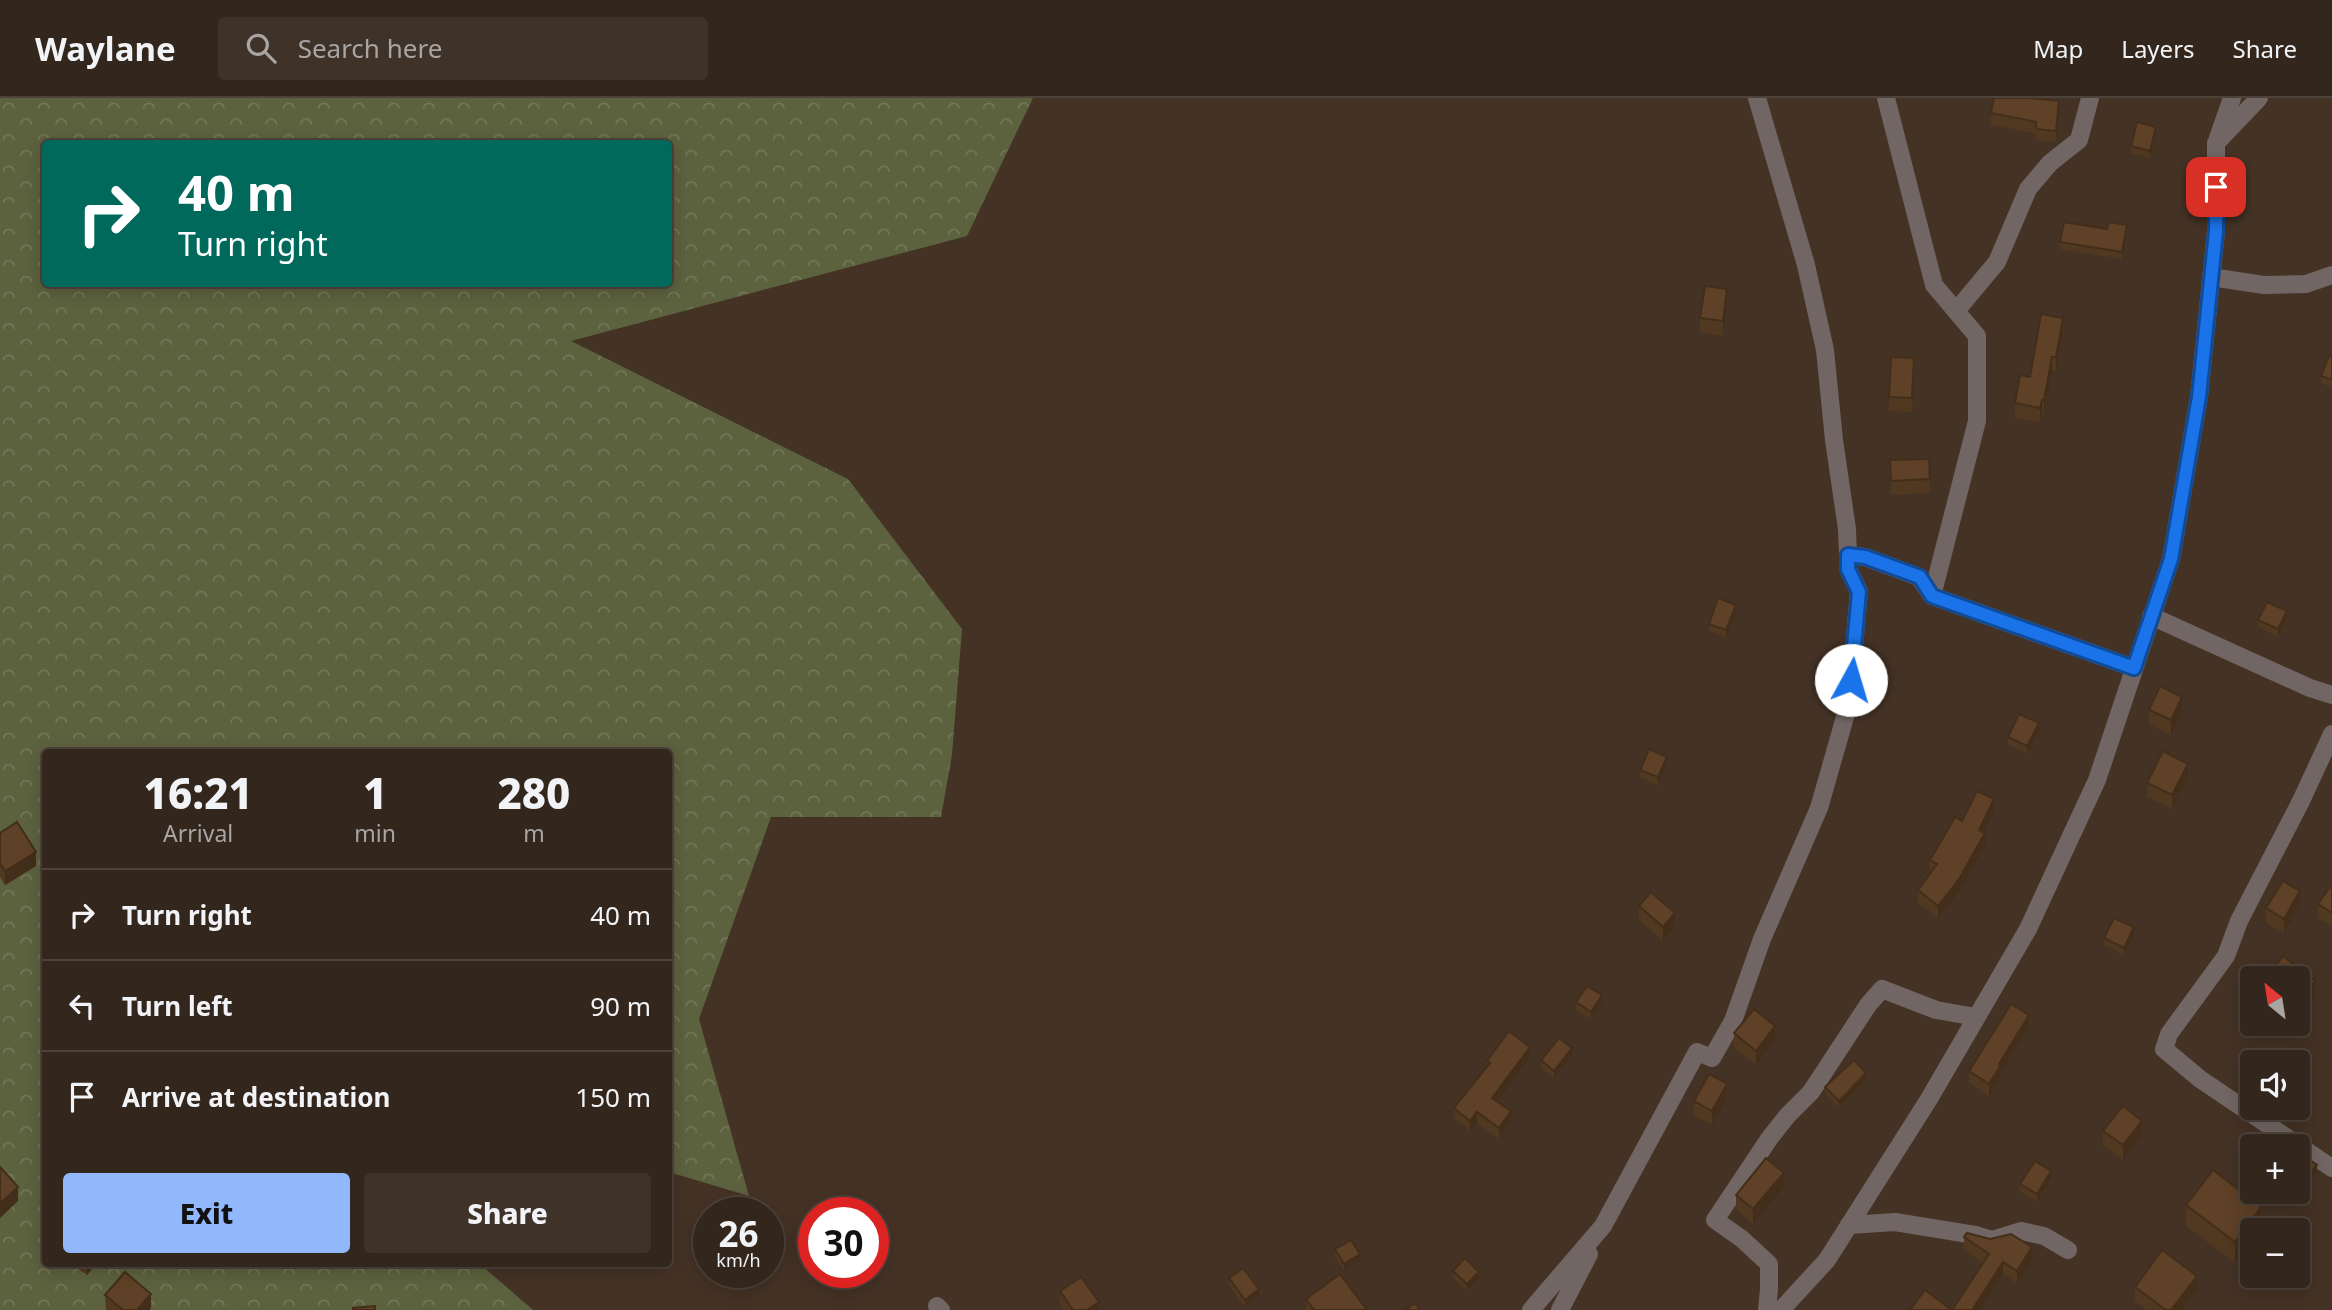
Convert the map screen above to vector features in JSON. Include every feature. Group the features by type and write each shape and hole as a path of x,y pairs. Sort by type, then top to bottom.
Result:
{"street":[{"path":"1560,1310 1697,1052 1712,1058 1733,1021 1762,939 1819,807 1849,703 1859,592 1848,569 1847,529 1825,350 1805,265 1757,98"},
{"path":"1886,98 1934,285 1977,335 1978,421 1932,596"},
{"path":"1956,311 1997,262 2028,189 2050,163 2079,140 2090,98"},
{"path":"1781,1310 1827,1260 1929,1099 2028,929 2097,780 2171,559 2199,397 2216,231 2216,143 2231,98"},
{"path":"2216,143 2259,98"},
{"path":"2211,277 2264,285 2306,284 2332,275"},
{"path":"1848,555 1865,557 1920,577 1932,596 2134,668"},
{"path":"2151,617 2310,688 2332,695"},
{"path":"2332,734 2239,922 2226,956 2169,1034 2164,1049 2200,1079 2332,1168"},
{"path":"1767,1310 1769,1264 1742,1239 1715,1220 1769,1139 1811,1092 1868,1005 1882,989 1936,1010 1976,1017"},
{"path":"1849,1225 1895,1222 1992,1240 2021,1231 2044,1236 2068,1250"},
{"path":"1531,1310 1603,1226"}],"green space":[{"path":"0,98 1033,98 967,236 571,341 848,479 962,629 952,755 941,817 771,817 699,1019 749,1196 672,1173 672,749 42,749 42,1267 483,1267 533,1310 0,1310"}],"building":[{"path":"1994,98 2059,101 2056,131 2036,129 2036,122 1991,113"},
{"path":"2137,122 2156,127 2150,151 2131,146"},
{"path":"2064,222 2107,229 2109,222 2127,225 2122,252 2060,242"},
{"path":"1705,286 1727,289 1723,321 1700,318"},
{"path":"2041,314 2063,318 2056,357 2052,357 2040,408 2015,403 2020,375 2030,377"},
{"path":"2329,356 2332,357 2332,380 2321,376"},
{"path":"1891,357 1914,358 1912,398 1889,397"},
{"path":"1929,459 1930,479 1891,481 1890,460"},
{"path":"1718,598 1736,605 1726,630 1709,624"},
{"path":"2267,602 2287,611 2278,629 2258,620"},
{"path":"2160,686 2182,697 2171,720 2149,710"},
{"path":"2019,714 2039,723 2027,746 2008,737"},
{"path":"1649,749 1667,757 1658,777 1640,770"},
{"path":"2163,751 2188,764 2172,795 2147,783"},
{"path":"1977,791 1994,799 1979,830 1985,833 1959,879 1938,906 1918,890 1937,864 1930,860 1955,817 1962,821"},
{"path":"17,822 36,852 5,871 0,863 0,833"},
{"path":"2283,881 2300,891 2284,919 2266,908"},
{"path":"2332,884 2332,913 2318,904"},
{"path":"1651,892 1675,913 1663,927 1639,906"},
{"path":"2114,918 2134,927 2124,948 2104,938"},
{"path":"2283,956 2296,966 2275,966"},
{"path":"1587,986 1602,995 1591,1012 1576,1002"},
{"path":"2011,1004 2029,1015 1989,1084 1969,1071"},
{"path":"1754,1009 1775,1026 1756,1051 1734,1033"},
{"path":"1509,1031 1530,1047 1492,1098 1511,1111 1499,1128 1477,1112 1470,1121 1454,1108 1490,1063 1487,1061"},
{"path":"1559,1038 1572,1048 1554,1071 1541,1060"},
{"path":"1854,1060 1866,1073 1839,1101 1825,1087"},
{"path":"1709,1074 1727,1084 1712,1111 1694,1101"},
{"path":"2123,1106 2142,1121 2123,1145 2103,1131"},
{"path":"1766,1158 1784,1173 1753,1209 1736,1195"},
{"path":"2310,1160 2317,1165 2310,1173"},
{"path":"2035,1161 2051,1171 2037,1194 2020,1184"},
{"path":"0,1167 18,1187 0,1204"},
{"path":"2213,1170 2240,1191 2240,1204 2257,1204 2261,1207 2253,1218 2240,1218 2240,1235 2235,1242 2186,1205"},
{"path":"1967,1233 1990,1239 2011,1234 2032,1247 2017,1271 2003,1262 1972,1310 1952,1310 1989,1254 1964,1237"},
{"path":"1351,1240 1360,1254 1344,1264 1335,1249"},
{"path":"2162,1250 2197,1276 2171,1310 2166,1310 2135,1287"},
{"path":"1465,1258 1479,1272 1467,1284 1453,1271"},
{"path":"1243,1268 1259,1289 1245,1300 1229,1278"},
{"path":"125,1272 151,1294 137,1310 123,1310 105,1295"},
{"path":"1340,1274 1367,1310 1314,1310 1306,1299"},
{"path":"1081,1277 1099,1302 1087,1310 1073,1310 1060,1291"},
{"path":"1925,1290 1952,1310 1910,1310"},
{"path":"1415,1303 1420,1310 1405,1310"},
{"path":"375,1306 375,1310 353,1310 353,1308"}],"route":[{"path":"1851,680 1859,592 1848,569 1848,555 1865,557 1920,577 1932,596 2134,668 2171,559 2199,397 2216,231 2216,187"}]}
